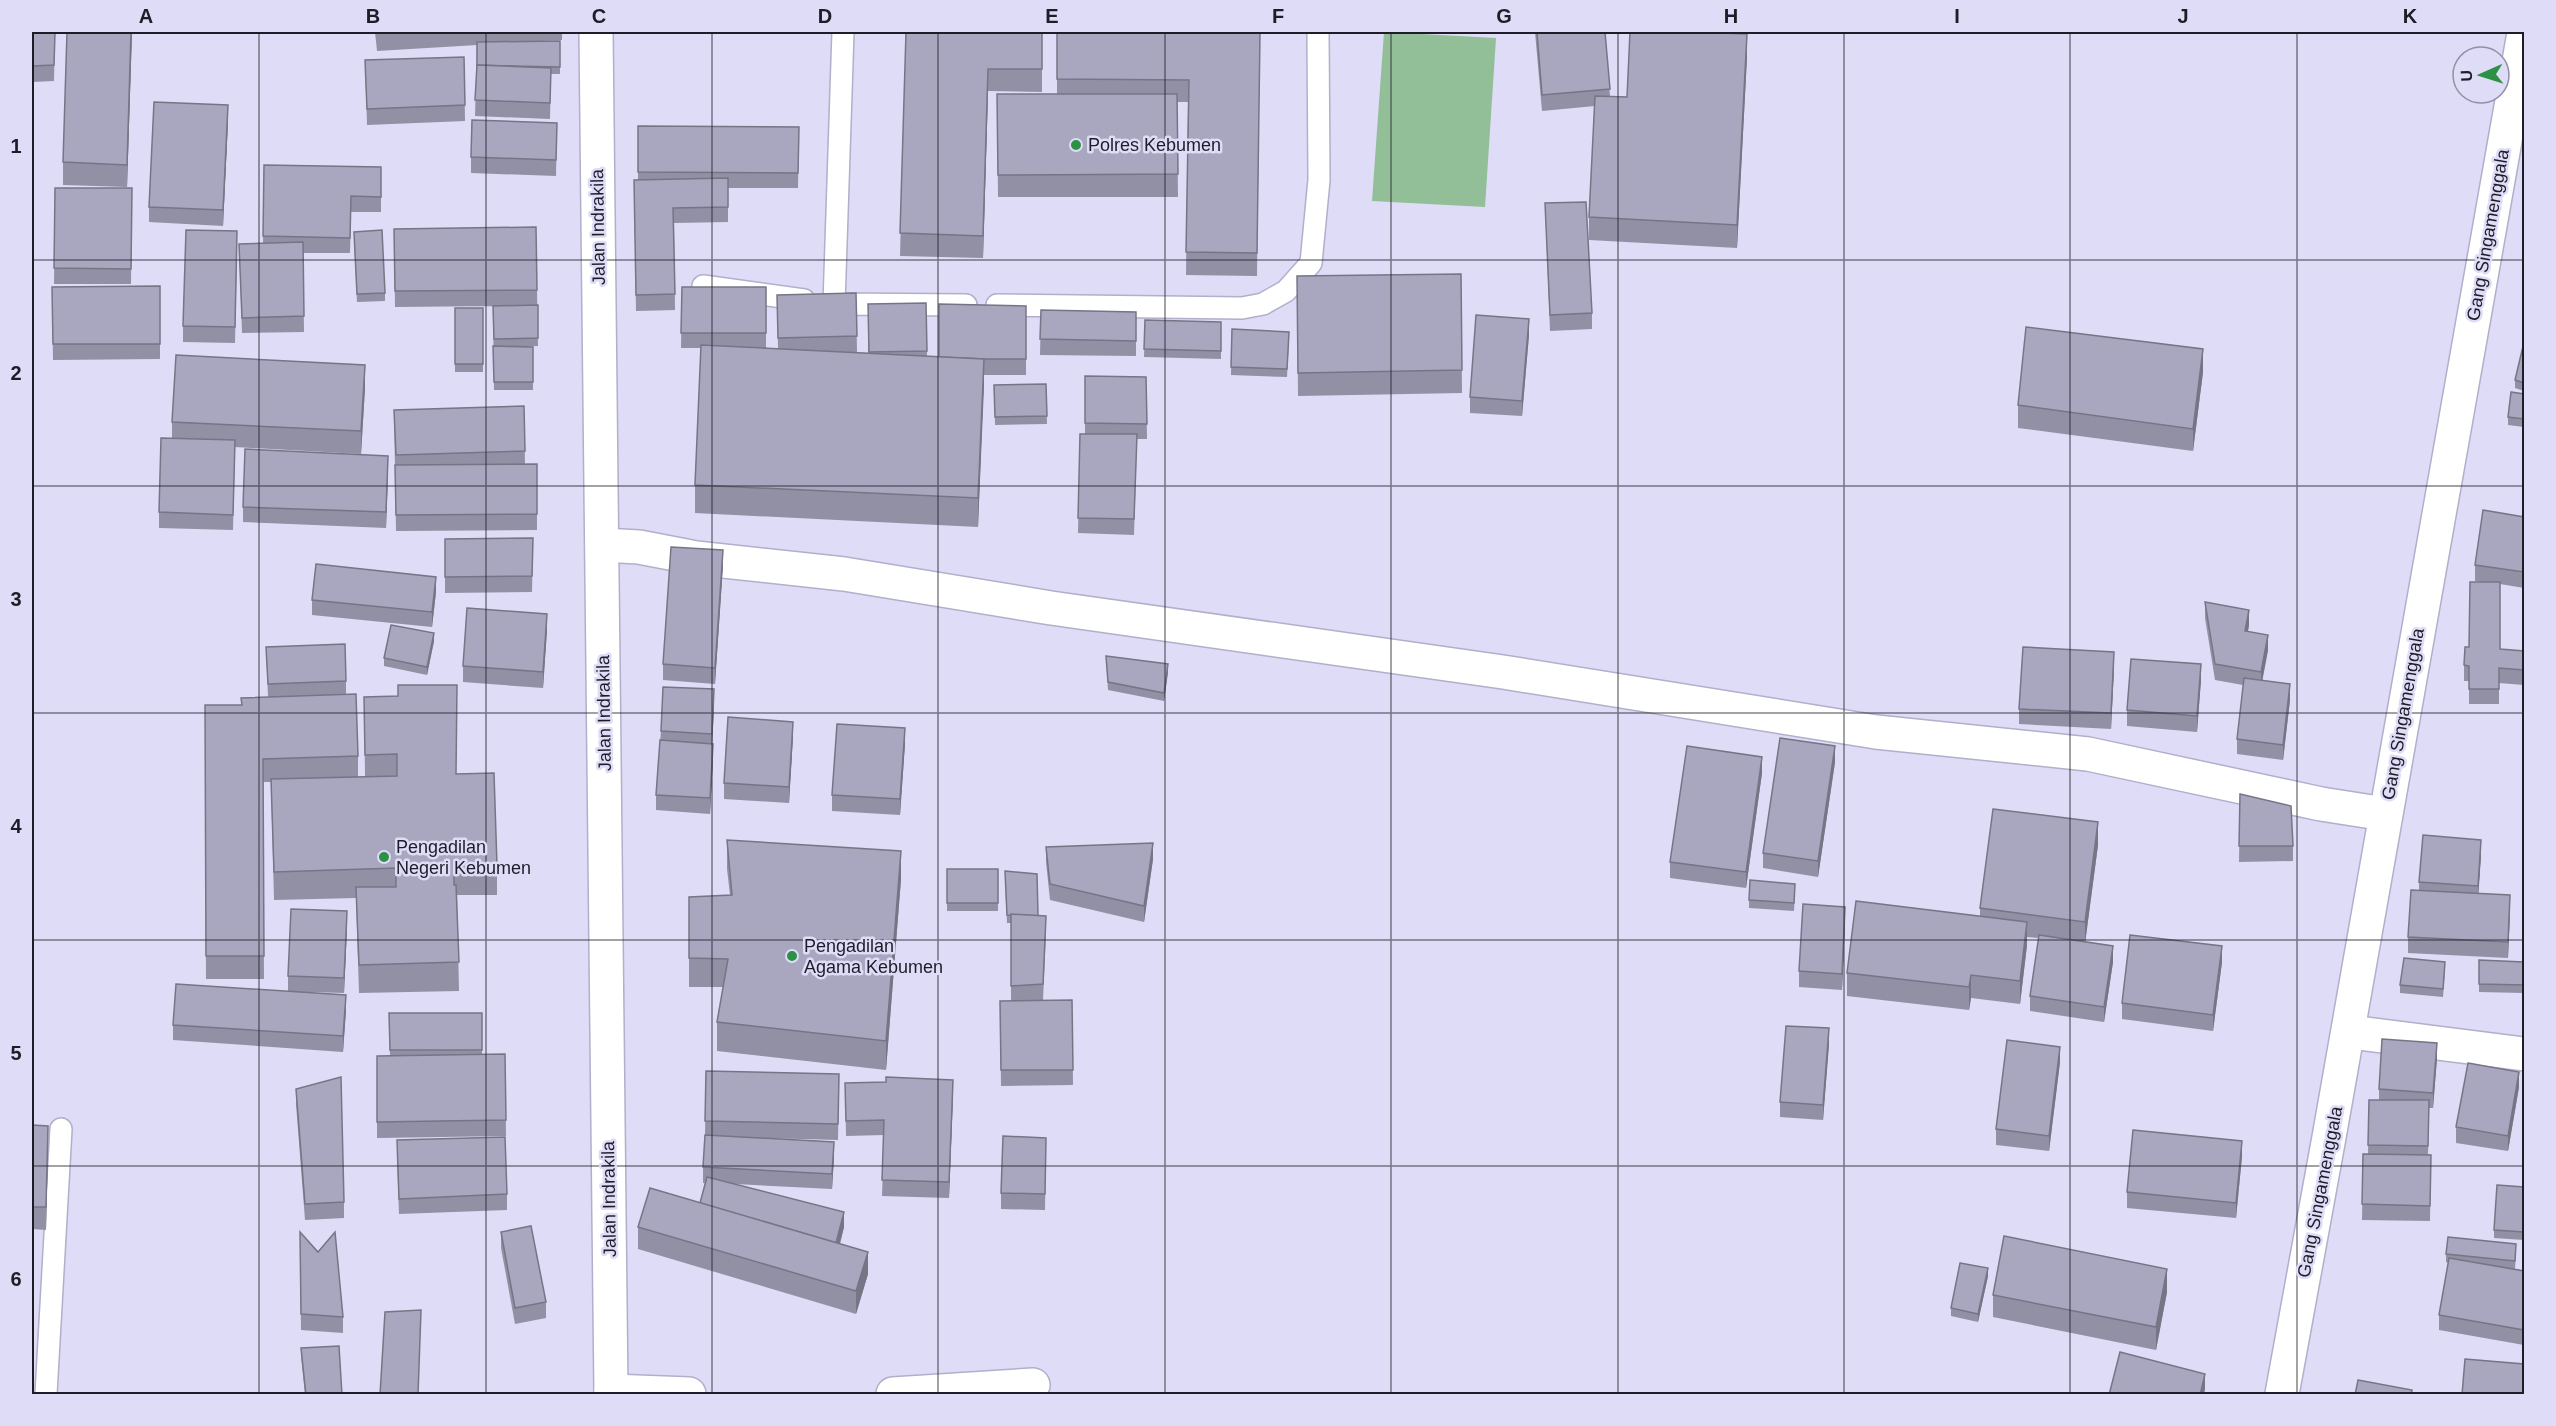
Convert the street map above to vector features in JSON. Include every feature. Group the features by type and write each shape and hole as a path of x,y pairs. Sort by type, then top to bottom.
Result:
{"street":[{"name":"Jalan Indrakila","path":"596,32 611,1393"},
{"name":"Gang Singamenggala","path":"2282,1395 2350,1032 2374,812 2524,33"},
{"path":"602,545 639,547 696,558 844,574 1051,608 1503,672 1876,732 2088,754 2320,804 2374,812"},
{"path":"2350,1032 2524,1054"},
{"path":"893,1395 1033,1385"},
{"path":"611,1393 689,1395"}],"lane":[{"path":"834,304 843,32"},
{"path":"704,286 834,304 1242,308 1263,304 1286,291 1311,263 1319,180 1318,32"},
{"path":"46,1395 61,1129"}],"green space":[{"path":"1384,32 1496,38 1485,207 1372,201"}],"building":[{"path":"32,32 55,32 54,65 32,66"},
{"path":"67,32 131,32 127,165 63,162"},
{"path":"906,32 1042,32 1042,69 988,69 983,236 900,233"},
{"path":"1057,32 1260,32 1257,253 1186,252 1189,80 1057,79"},
{"path":"1537,32 1605,32 1610,89 1542,95"},
{"path":"1630,32 1747,34 1737,225 1589,217 1595,96 1627,97"},
{"path":"560,41 560,67 477,65 477,42"},
{"path":"464,57 465,105 367,109 365,60"},
{"path":"477,65 551,68 550,103 475,100"},
{"path":"997,94 1177,94 1178,174 998,175"},
{"path":"154,102 228,105 223,210 149,207"},
{"path":"472,120 557,123 556,160 471,157"},
{"path":"638,126 799,127 798,173 638,172"},
{"path":"264,165 381,167 381,197 351,196 350,238 263,236"},
{"path":"728,178 728,207 673,208 675,294 636,295 634,180"},
{"path":"55,188 132,188 131,269 54,268"},
{"path":"1586,202 1592,313 1550,315 1545,203"},
{"path":"536,227 537,290 395,291 394,229"},
{"path":"186,230 237,231 235,327 183,326"},
{"path":"382,230 385,293 357,294 354,232"},
{"path":"303,242 304,316 242,318 239,244"},
{"path":"1461,274 1462,370 1298,373 1297,276"},
{"path":"160,286 160,344 53,344 52,287"},
{"path":"682,287 766,287 766,333 681,333"},
{"path":"856,293 857,336 778,338 777,295"},
{"path":"926,303 927,351 869,352 868,304"},
{"path":"939,304 1026,306 1026,359 939,357"},
{"path":"538,305 538,338 494,339 493,306"},
{"path":"455,308 483,308 483,364 455,364"},
{"path":"1041,310 1136,312 1136,341 1040,339"},
{"path":"1476,315 1529,319 1522,401 1470,397"},
{"path":"1145,320 1221,322 1221,351 1144,349"},
{"path":"2026,327 2203,349 2193,429 2018,405"},
{"path":"1232,329 1289,332 1287,369 1231,367"},
{"path":"2524,342 2524,383 2515,380"},
{"path":"701,345 984,359 978,498 695,485"},
{"path":"493,346 533,347 533,382 494,382"},
{"path":"176,355 365,365 361,431 172,422"},
{"path":"1085,376 1146,377 1147,424 1085,423"},
{"path":"1046,384 1047,416 995,417 994,385"},
{"path":"2511,392 2524,394 2524,419 2508,417"},
{"path":"524,406 525,451 396,455 394,410"},
{"path":"1080,434 1137,434 1134,519 1078,518"},
{"path":"161,438 235,440 233,515 159,512"},
{"path":"245,449 388,456 386,512 243,507"},
{"path":"537,464 537,514 396,515 395,465"},
{"path":"2483,510 2524,517 2524,572 2475,565"},
{"path":"533,538 532,576 445,577 445,539"},
{"path":"671,547 723,550 715,668 663,664"},
{"path":"316,564 436,577 432,612 312,600"},
{"path":"2470,582 2500,582 2500,649 2524,651 2524,670 2499,668 2499,689 2469,689 2469,666 2464,665 2465,647 2469,647"},
{"path":"2205,602 2249,610 2245,631 2268,635 2261,672 2215,664"},
{"path":"467,608 547,614 543,672 463,666"},
{"path":"391,625 434,633 427,667 384,658"},
{"path":"345,644 346,681 268,684 266,647"},
{"path":"2023,647 2114,652 2111,713 2019,709"},
{"path":"1106,656 1168,664 1164,693 1108,682"},
{"path":"2131,659 2201,664 2197,716 2127,710"},
{"path":"2244,678 2290,684 2283,745 2237,739"},
{"path":"398,685 457,685 456,774 494,773 497,866 454,867 459,962 359,965 356,887 396,887 396,868 274,872 271,779 397,776 397,754 365,755 364,697 398,696"},
{"path":"663,687 714,689 712,734 661,731"},
{"path":"356,694 358,756 263,759 264,956 206,956 205,705 242,705 241,698"},
{"path":"728,717 793,722 789,787 724,783"},
{"path":"837,724 905,728 900,799 832,795"},
{"path":"1780,738 1835,746 1818,861 1763,853"},
{"path":"660,740 713,744 710,798 656,795"},
{"path":"1687,746 1762,757 1746,872 1670,862"},
{"path":"2240,794 2291,806 2293,846 2239,846"},
{"path":"1993,809 2098,822 2085,922 1980,908"},
{"path":"2423,835 2481,840 2478,886 2419,882"},
{"name":"Pengadilan Agama Kebumen","path":"727,840 901,851 886,1041 717,1022 728,959 689,958 689,897 732,895"},
{"path":"1153,843 1144,906 1050,884 1046,847"},
{"path":"947,869 998,869 998,903 947,903"},
{"path":"1005,871 1037,874 1038,916 1007,915"},
{"path":"1750,880 1795,884 1794,903 1749,900"},
{"path":"2411,890 2510,895 2508,942 2408,937"},
{"path":"1856,901 2027,922 2020,981 1971,975 1969,987 1847,973"},
{"path":"1803,904 1845,907 1842,974 1799,971"},
{"path":"291,909 347,911 344,978 288,976"},
{"path":"1011,914 1046,916 1043,984 1011,986"},
{"path":"2039,935 2113,946 2104,1007 2030,996"},
{"path":"2130,935 2222,946 2213,1015 2122,1003"},
{"path":"2404,958 2445,962 2443,989 2400,985"},
{"path":"2479,960 2524,962 2524,985 2479,984"},
{"path":"176,984 346,995 343,1036 173,1025"},
{"path":"1072,1000 1073,1070 1001,1070 1000,1001"},
{"path":"389,1013 482,1013 482,1050 390,1050"},
{"path":"1786,1026 1829,1028 1823,1105 1780,1102"},
{"path":"2382,1039 2437,1043 2433,1093 2379,1089"},
{"path":"2007,1040 2060,1047 2049,1136 1996,1129"},
{"path":"505,1054 506,1120 377,1122 377,1056"},
{"path":"2468,1063 2519,1072 2508,1136 2456,1127"},
{"path":"706,1071 839,1074 838,1124 705,1121"},
{"path":"341,1077 344,1202 305,1204 296,1089"},
{"path":"886,1077 953,1080 949,1182 882,1180 884,1120 846,1121 845,1083 886,1082"},
{"path":"2369,1100 2429,1100 2428,1146 2368,1145"},
{"path":"32,1125 48,1126 46,1207 32,1207"},
{"path":"2133,1130 2242,1141 2236,1203 2127,1192"},
{"path":"705,1135 834,1142 832,1174 703,1167"},
{"path":"1003,1136 1046,1138 1045,1194 1001,1193"},
{"path":"505,1137 507,1194 399,1199 397,1140"},
{"path":"2363,1154 2431,1155 2430,1206 2362,1204"},
{"path":"707,1177 844,1212 836,1243 700,1203"},
{"path":"2497,1185 2524,1187 2524,1232 2494,1230"},
{"path":"650,1188 868,1252 856,1291 638,1227"},
{"path":"531,1226 546,1302 515,1308 501,1232"},
{"path":"300,1232 318,1252 335,1232 343,1317 301,1314"},
{"path":"2004,1236 2167,1269 2156,1327 1993,1295"},
{"path":"2448,1237 2516,1244 2515,1261 2446,1254"},
{"path":"2449,1258 2524,1271 2524,1330 2439,1315"},
{"path":"1960,1263 1988,1268 1978,1314 1951,1308"},
{"path":"421,1310 418,1395 380,1395 385,1312"},
{"path":"339,1346 342,1395 306,1395 301,1348"},
{"path":"2120,1352 2205,1374 2200,1395 2109,1395"},
{"path":"2465,1359 2524,1364 2524,1395 2462,1395"},
{"path":"2358,1380 2412,1390 2411,1395 2355,1395"}],"place":[{"name":"Polres Kebumen","path":"1076,145"},
{"name":"Pengadilan Negeri Kebumen","path":"384,857"},
{"name":"Pengadilan Agama Kebumen","path":"792,956"}]}
